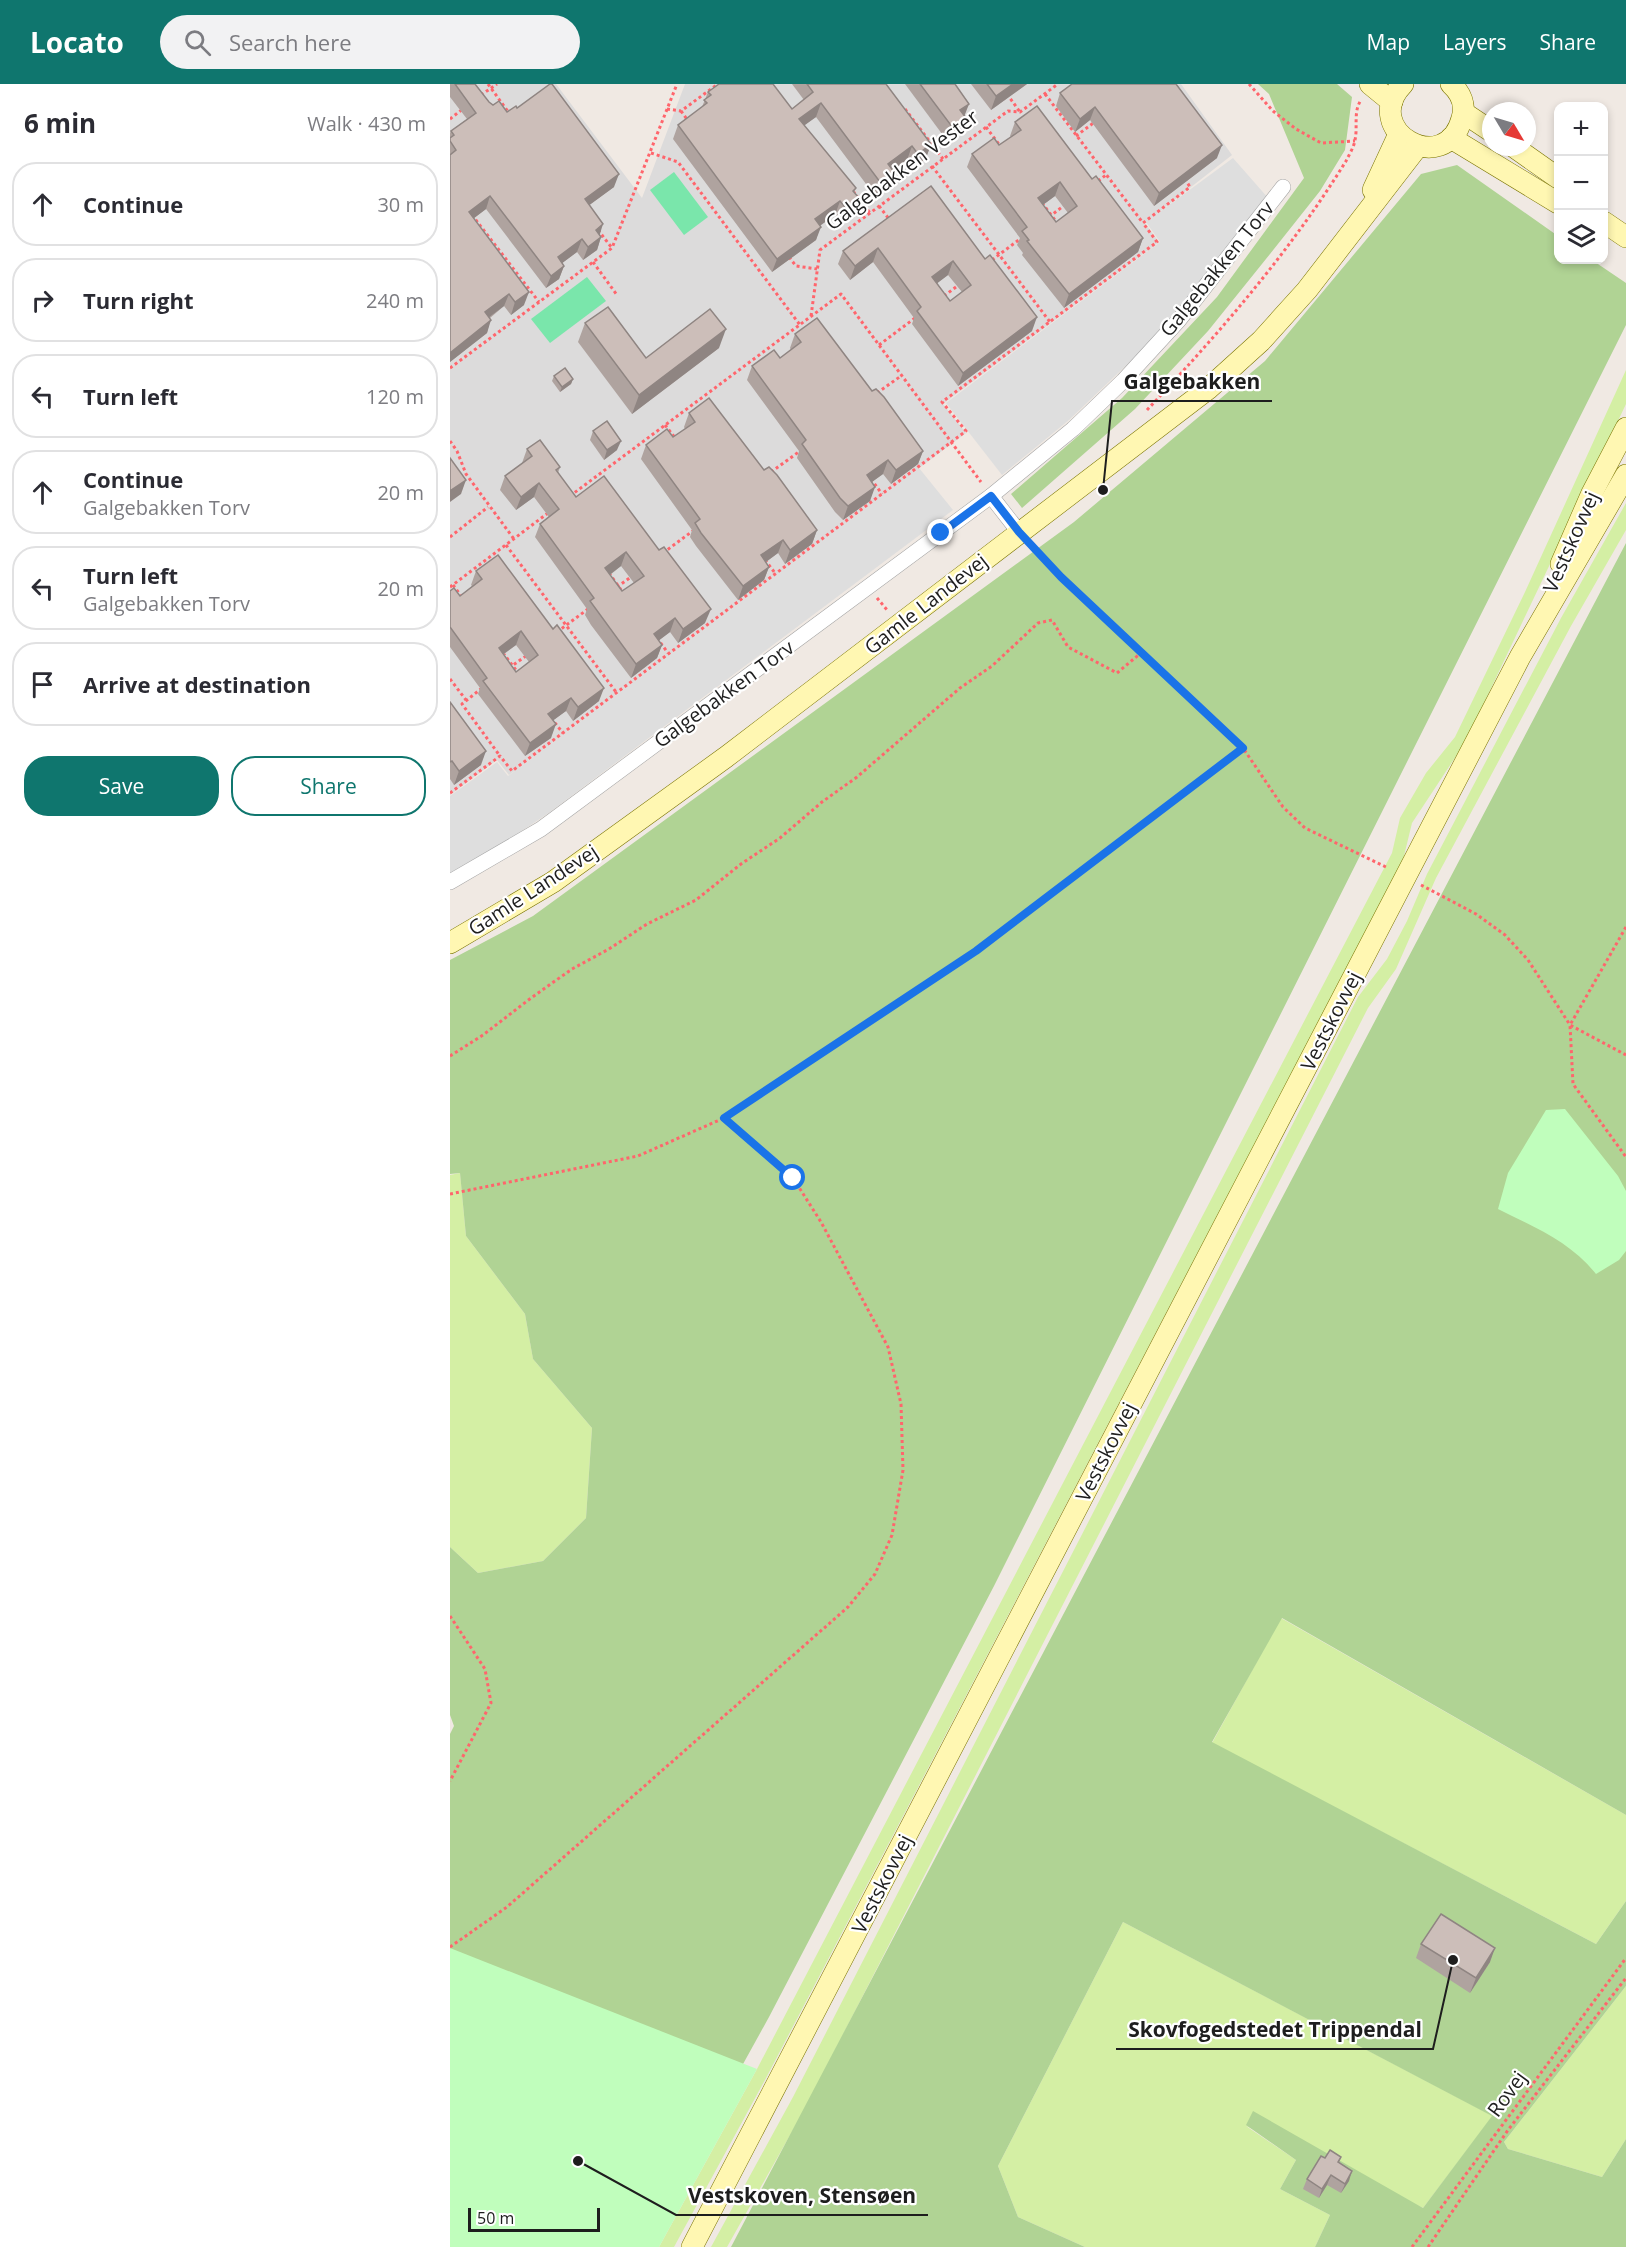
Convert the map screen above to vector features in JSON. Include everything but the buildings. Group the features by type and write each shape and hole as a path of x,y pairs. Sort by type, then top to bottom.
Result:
{"street":[{"path":"1403,84 1397,90 1392,102 1391,113 1399,134 1418,146 1430,147 1451,138 1460,127 1464,112 1462,100 1451,84"},
{"path":"1372,85 1392,102"},
{"path":"1464,112 1482,125"},
{"name":"Gamle Landevej","path":"1361,218 1399,134"},
{"path":"1451,138 1554,201"},
{"name":"Gamle Landevej","path":"450,943 562,875 726,757 1208,389 1261,341 1307,290 1418,146"},
{"path":"1527,156 1554,175"},
{"name":"Galgebakken Torv","path":"450,882 541,829 991,496 1073,429 1130,374 1179,320 1283,187"},
{"path":"1608,224 1626,237"},
{"name":"Vestskovvej","path":"1520,657 1592,494 1626,428"},
{"name":"Vestskovvej","path":"692,2247 1520,657 1626,475"},
{"path":"991,496 1019,532"}],"path":[{"path":"488,84 511,115"},
{"path":"474,100 497,84"},
{"path":"450,368 612,248 677,84"},
{"path":"667,109 681,111 718,84"},
{"name":"Galgebakken Vester","path":"812,316 820,250 1008,111 1020,112 1058,84"},
{"path":"1250,84 1274,111 1296,129 1321,143 1355,141"},
{"path":"1140,416 1206,347 1264,278 1322,198 1355,141 1357,106 1372,85"},
{"path":"1006,93 1020,112"},
{"path":"485,686 462,704 512,771 966,431 942,402 1157,242 1045,94"},
{"path":"900,103 943,159"},
{"path":"450,119 466,107"},
{"path":"681,111 694,129"},
{"path":"1076,136 1101,117"},
{"path":"986,127 1006,153"},
{"path":"651,153 678,162 800,325"},
{"path":"932,166 1050,322"},
{"path":"1097,181 1106,175"},
{"path":"1143,223 1191,187 1184,178"},
{"path":"850,187 870,213"},
{"path":"1038,198 1064,232"},
{"path":"1043,222 1070,202"},
{"path":"879,206 892,224"},
{"path":"471,214 539,302"},
{"path":"598,230 612,248"},
{"path":"990,262 1025,235"},
{"path":"789,256 796,266 818,269"},
{"path":"593,262 617,295"},
{"path":"1096,274 1102,283"},
{"path":"936,302 963,282"},
{"path":"939,286 945,295"},
{"path":"568,498 841,294 991,496"},
{"path":"879,345 917,317"},
{"path":"460,350 465,357"},
{"path":"875,395 901,375"},
{"path":"666,425 679,443"},
{"path":"450,441 457,451 466,474 488,507 514,539"},
{"path":"764,478 802,449"},
{"path":"868,475 882,494"},
{"path":"450,537 488,507"},
{"path":"466,603 451,586 550,512"},
{"path":"654,560 699,526"},
{"path":"1019,532 1061,577 1243,748 1283,807 1305,828 1392,870"},
{"path":"506,545 616,693"},
{"path":"761,554 775,573"},
{"path":"605,568 626,596"},
{"path":"610,592 636,573"},
{"path":"868,586 899,624"},
{"path":"548,639 592,606"},
{"path":"450,1056 483,1035 572,969 609,949 647,924 696,900 741,864 780,838 822,801 857,777 960,688 992,666 1038,623 1052,620 1068,647 1117,673 1142,652"},
{"path":"654,634 668,653"},
{"path":"499,648 525,682"},
{"path":"503,672 530,652"},
{"path":"450,679 452,685 466,700"},
{"path":"550,716 563,733"},
{"path":"450,1194 638,1156 724,1118 976,951 1243,748"},
{"path":"450,793 500,756"},
{"path":"1419,884 1476,914 1505,935 1528,960 1570,1025 1626,1055"},
{"path":"1626,927 1570,1025 1573,1084 1626,1157"},
{"path":"450,1947 507,1907 848,1607 875,1574 892,1535 903,1470 901,1404 888,1347 821,1222 793,1178 724,1118"},
{"path":"450,1616 484,1669 491,1703 450,1781"},
{"name":"Rovej","path":"1412,2247 1626,1958"},
{"path":"1428,2247 1508,2130 1626,1978"}],"shaded area":[{"path":"450,84 556,84 642,198 685,84 1181,84 1232,155 1145,223 1159,242 943,404 966,433 509,775 497,760 450,795"},
{"path":"1233,158 1269,199 1176,313 1138,354 1069,420 1002,475 946,403 1160,242 1146,222"},
{"path":"919,468 953,510 550,812 450,879 450,796 497,762 508,776"}],"green space":[{"path":"1258,84 1337,84 1352,97 1345,150 1320,191 1208,331 1135,409 1022,508 1011,494 1122,398 1217,297 1304,178 1269,94"},
{"path":"1457,165 1554,233 1554,264 1598,264 1626,283 1626,325 994,1586 769,2017 642,2247 450,2247 450,1734 454,1726 450,1715 450,1547 478,1573 543,1561 586,1518 592,1428 533,1359 525,1314 466,1236 460,1173 450,1174 450,960 533,916 1074,522 1265,361 1421,174"},
{"path":"674,172 708,217 684,235 650,190"},
{"path":"587,277 606,301 550,343 531,319"},
{"path":"1626,370 1626,404 1466,741 1412,823 1403,860 765,2080 674,2247 659,2247 757,2069 1392,853 1400,818 1426,773 1455,737 1525,592"},
{"path":"1626,503 1626,530 1571,626 1436,878 1396,969 1368,1008 807,2105 727,2247 711,2247 793,2097 1358,997 1387,959 1407,921 1427,874 1561,618"},
{"path":"1626,543 1626,1815 1282,1618 1212,1742 1596,1944 1626,1901 1626,1986 1504,2142 1508,2149 1602,2177 1626,2139 1626,2247 1315,2247 1330,2215 1280,2189 1296,2160 1246,2125 1253,2111 1423,2208 1492,2116 1123,1922 998,2166 1018,2217 1085,2247 731,2247"},
{"path":"1565,1109 1618,1176 1626,1191 1626,1251 1619,1260 1596,1274 1563,1244 1498,1209 1508,1173 1546,1110"},
{"path":"460,1173 466,1236 525,1314 533,1359 592,1428 586,1518 543,1561 478,1573 450,1547 450,1175"},
{"path":"1281,1618 1626,1815 1626,1901 1596,1944 1212,1743"},
{"path":"1123,1922 1493,2116 1423,2208 1246,2126 1296,2160 1280,2189 1330,2215 1315,2247 1085,2247 1018,2217 998,2166"},
{"path":"450,1948 757,2069 659,2247 450,2247"},
{"path":"1626,1986 1626,2139 1602,2177 1508,2149 1504,2142"}],"place":[{"name":"Galgebakken","path":"1103,490"},
{"name":"Skovfogedstedet Trippendal","path":"1453,1960"},
{"name":"Vestskoven, Stensøen","path":"578,2161"}],"route":[{"path":"793,1178 724,1118 976,951 1243,748 1061,577 1019,532 991,496 941,533"}]}
